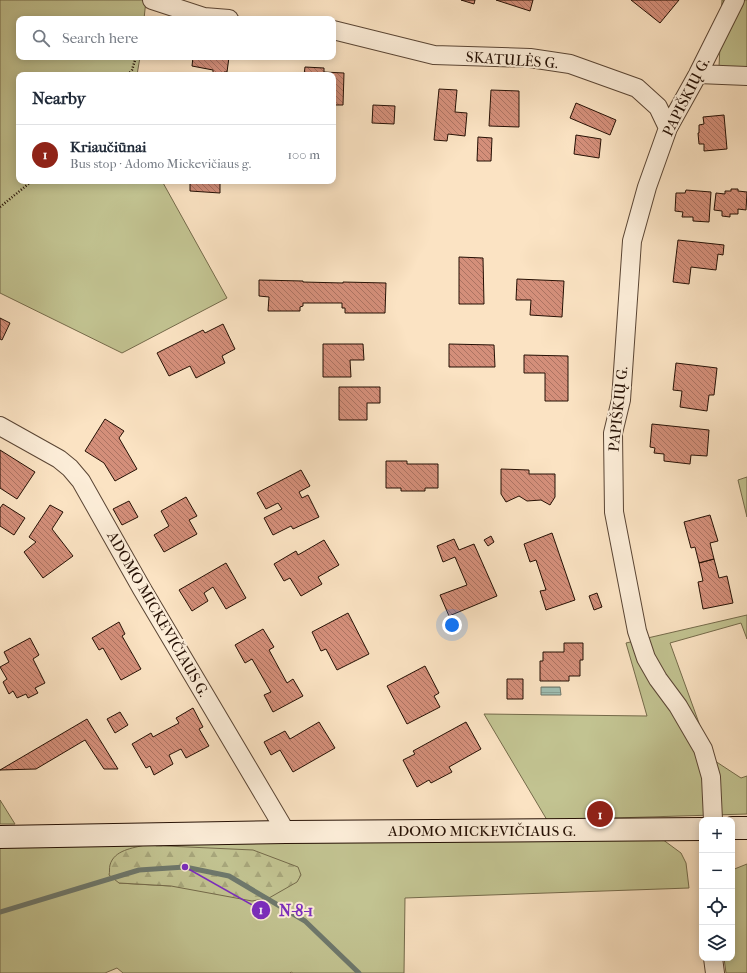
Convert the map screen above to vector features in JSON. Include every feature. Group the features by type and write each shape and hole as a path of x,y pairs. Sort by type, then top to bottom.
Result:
{"main road":[{"path":"735,828 747,828"},
{"name":"ADOMO MICKEVIČIAUS G.","path":"0,837 286,832 699,829"}],"street":[{"path":"152,0 201,16"},
{"name":"PAPIŠKIŲ G.","path":"713,817 711,777 703,749 678,706 658,679 646,658 635,623 614,512 613,433 621,400 632,241 647,187 668,128 698,74 735,0"},
{"name":"SKATULĖS G.","path":"336,31 434,55 530,58 570,64 637,88 658,106 668,128"},
{"path":"698,74 747,76"},
{"name":"ADOMO MICKEVIČIAUS G.","path":"0,426 59,459 70,468 81,481 142,589 286,832"},
{"path":"713,961 715,973"}],"path":[{"path":"130,72 135,60"},
{"path":"0,208 28,184"}],"green space":[{"path":"0,0 146,0 144,16 16,16 16,60 140,60 138,72 16,72 16,184 164,184 227,298 122,353 0,293"},
{"path":"722,0 747,0 747,73 719,67"},
{"path":"747,477 747,517 738,480"},
{"path":"747,615 747,639 741,623 670,643 712,759 741,778 747,776 747,814 547,820 484,714 647,716 626,643"},
{"path":"0,800 15,824 0,824"},
{"path":"662,839 681,853 686,863 689,888 405,898 404,973 123,973 117,968 105,973 0,973 0,844","holes":["145,845 169,847 171,886 119,883"]},
{"path":"145,845 253,850 298,867 301,875 297,882 269,898 252,901 171,886 119,883 109,875 110,865 115,856 124,850"},
{"path":"747,864 747,973 726,973 724,961 735,961 735,869"}],"shaded area":[{"path":"541,687 560,687 561,695 541,695"}],"building":[{"path":"461,0 475,0 474,4"},
{"path":"496,0 533,0 530,11"},
{"path":"631,0 679,0 660,23"},
{"path":"193,60 229,60 227,72 213,72 213,70 192,66"},
{"path":"305,67 324,68 324,72 304,72"},
{"path":"336,73 344,73 343,105 336,105"},
{"path":"439,89 457,90 455,112 467,113 465,136 448,134 447,141 434,140"},
{"path":"491,90 519,91 519,127 489,126"},
{"path":"576,103 616,120 610,135 570,118"},
{"path":"373,105 395,106 394,124 372,123"},
{"path":"724,115 727,149 704,151 704,144 699,144 698,133 699,125 704,124 703,117"},
{"path":"576,135 601,139 599,158 574,154"},
{"path":"478,137 492,138 491,161 477,161"},
{"path":"190,184 220,184 220,193 190,191"},
{"path":"731,189 738,189 738,191 747,192 746,210 738,209 738,214 730,214 730,217 722,216 722,211 714,210 716,193 725,194 725,191 731,191"},
{"path":"686,190 711,192 709,222 693,221 693,217 682,217 683,212 675,211 676,193 685,193"},
{"path":"678,240 724,245 723,255 718,254 716,270 691,267 689,284 673,282"},
{"path":"459,257 483,258 484,304 459,304"},
{"path":"517,279 564,281 562,317 530,315 531,300 516,300"},
{"path":"259,280 386,283 385,313 345,313 345,308 342,308 342,303 303,303 303,306 300,307 300,311 268,311 269,297 259,296"},
{"path":"0,318 10,323 2,340 0,339"},
{"path":"223,324 235,349 222,356 225,363 196,378 190,366 169,376 157,353 203,330 205,333"},
{"path":"323,344 363,344 364,360 350,360 351,377 323,377"},
{"path":"449,344 494,345 495,367 449,367"},
{"path":"524,355 568,356 568,401 545,401 545,373 524,373"},
{"path":"676,363 717,368 714,395 709,395 707,411 680,407 682,391 673,390"},
{"path":"339,387 380,387 380,403 367,403 367,420 339,420"},
{"path":"105,419 124,431 119,438 137,469 115,481 104,463 85,451"},
{"path":"652,424 709,430 707,456 691,455 690,464 664,461 664,454 654,453 655,448 650,447"},
{"path":"0,450 35,472 17,499 0,488"},
{"path":"386,461 407,461 407,464 438,464 438,488 425,488 425,491 401,491 401,488 386,488"},
{"path":"501,469 529,470 529,474 555,474 555,497 550,505 541,500 527,501 519,496 506,502 501,494"},
{"path":"301,470 310,486 299,492 302,498 308,495 319,517 293,529 291,526 273,535 264,518 282,509 278,503 266,509 257,493"},
{"path":"186,497 197,516 189,520 197,534 164,552 154,535 169,526 161,511"},
{"path":"129,501 138,517 122,525 113,509"},
{"path":"3,504 25,518 14,535 0,526 0,508"},
{"path":"50,505 63,512 52,529 73,556 43,578 24,552 36,542 29,537"},
{"path":"710,515 718,541 710,543 714,559 699,563 695,547 691,548 684,522"},
{"path":"552,533 575,600 546,610 540,591 546,590 536,560 530,562 524,544"},
{"path":"491,536 494,542 488,546 484,540"},
{"path":"454,539 459,550 474,544 497,596 449,616 440,595 467,585 455,557 443,562 437,546"},
{"path":"324,540 339,565 318,577 322,584 301,596 290,578 284,581 274,564 296,551 298,555"},
{"path":"714,559 719,578 727,576 733,603 703,609 698,582 703,581 699,563"},
{"path":"226,563 246,598 226,609 213,587 204,593 208,601 192,611 179,590"},
{"path":"597,593 602,607 594,610 589,596"},
{"path":"348,613 369,654 337,670 326,649 321,651 312,632"},
{"path":"119,622 125,634 122,636 141,669 121,680 103,648 99,650 92,638"},
{"path":"263,629 274,647 269,650 287,683 293,679 303,696 273,712 264,695 271,692 252,659 245,663 235,645"},
{"path":"30,638 39,655 33,659 45,683 35,688 38,693 28,698 26,694 17,698 13,691 9,694 3,682 7,679 0,667 9,662 4,652"},
{"path":"564,643 583,643 583,660 580,660 580,676 569,676 569,681 540,681 540,661 543,661 543,652 564,652"},
{"path":"425,666 439,693 434,696 440,707 407,724 387,686"},
{"path":"507,679 523,679 523,699 507,699"},
{"path":"193,708 203,727 199,729 209,746 186,758 181,749 169,755 173,764 154,775 150,766 146,768 132,744 151,733 153,737 179,723 176,718"},
{"path":"120,712 128,725 115,733 107,719"},
{"path":"87,719 118,769 104,769 85,740 36,769 0,770"},
{"path":"319,722 335,748 293,772 280,750 271,755 264,742 285,731 290,739"},
{"path":"466,722 481,749 449,767 452,772 431,783 429,780 417,787 403,760 415,754 413,751"}],"waterway":[{"path":"0,912 139,870 185,867 229,876 305,921 359,973"}],"place":[{"name":"Kriaučiūnai","path":"600,814"},
{"name":"N-8-1","path":"185,867"}]}
